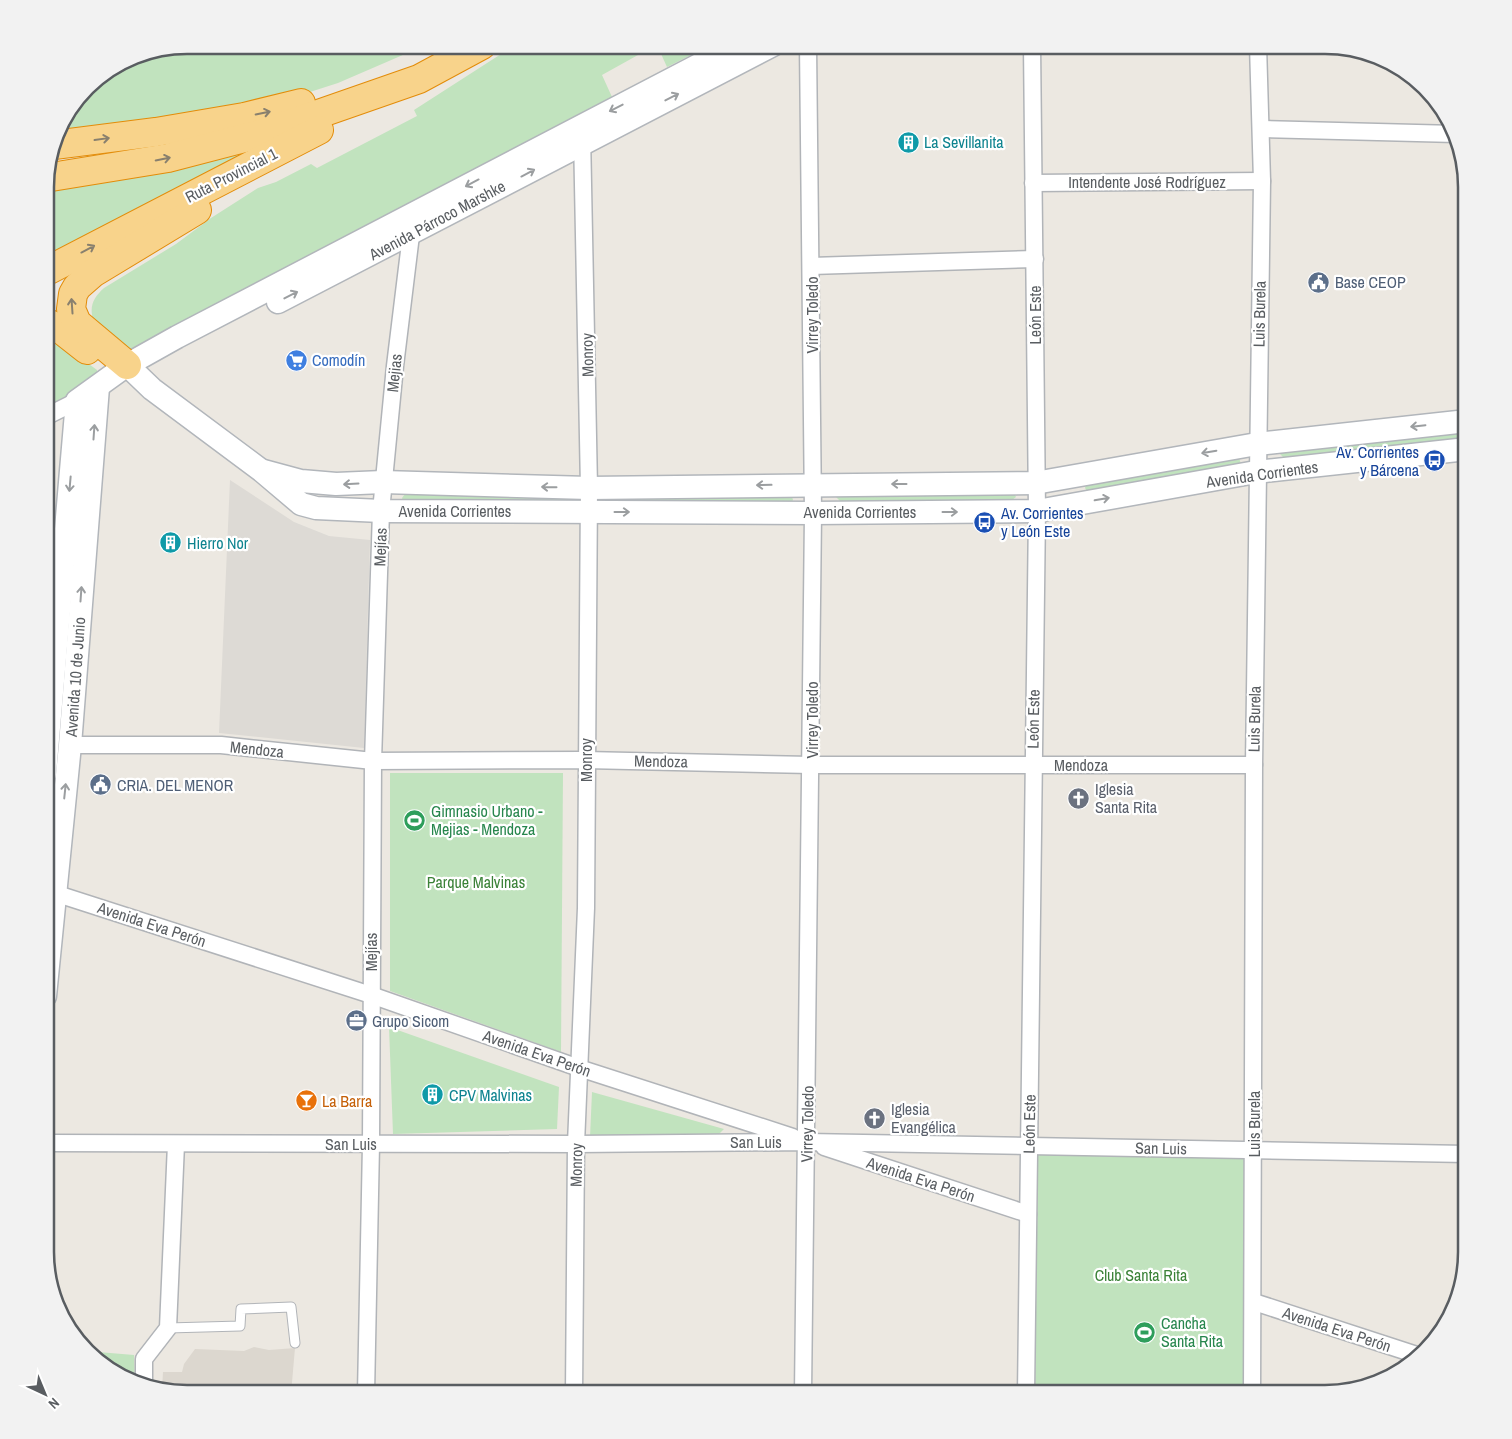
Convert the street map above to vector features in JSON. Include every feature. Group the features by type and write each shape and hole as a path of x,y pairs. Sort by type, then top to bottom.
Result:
{"highway":[{"path":"61,144 156,132 275,110 336,93 432,54"},
{"path":"54,177 158,160 220,145 302,121 418,79 465,54"},
{"name":"Ruta Provincial 1","path":"54,267 418,79"},
{"path":"125,378 77,323 71,309 70,300 77,287 93,273 180,222 225,191 260,160"},
{"path":"54,327 70,335 125,378"}],"street":[{"name":"Avenida Párroco Marshke","path":"54,413 411,235 721,54"},
{"name":"Avenida Párroco Marshke","path":"125,378 582,134 754,54"},
{"name":"Virrey Toledo","path":"803,1385 813,513 812,266 808,54"},
{"name":"León Este","path":"1026,1385 1033,913 1032,765 1036,511 1032,54"},
{"name":"Luis Burela","path":"1252,1385 1256,472 1262,181 1258,54"},
{"path":"1262,129 1447,134"},
{"name":"Monroy","path":"574,1385 576,1144 586,908 585,760 589,512 582,134"},
{"name":"Intendente José Rodríguez","path":"1033,183 1262,181"},
{"name":"Mejias","path":"381,511 411,235"},
{"path":"812,266 1035,259"},
{"name":"Avenida Corrientes","path":"125,378 262,471 301,504 316,508 381,511 813,513 1036,511 1256,472 1458,450"},
{"name":"Avenida 10 de Junio","path":"54,863 125,378"},
{"name":"Avenida 10 de Junio","path":"54,627 77,401"},
{"name":"Avenida Corrientes","path":"262,471 301,481 336,484 383,482 589,488 1035,483 1257,444 1458,422"},
{"name":"Mejías","path":"366,1385 373,761 381,511"},
{"name":"Mendoza","path":"70,745 221,745 373,761 585,760 811,764 1254,765"},
{"name":"Avenida Eva Perón","path":"54,893 371,995 579,1068 1028,1214"},
{"name":"San Luis","path":"54,1142 576,1144 807,1142 1458,1154"},
{"path":"144,1378 144,1359 168,1328 176,1144"},
{"name":"Avenida Eva Perón","path":"1254,1302 1411,1353"}],"lane":[{"path":"168,1328 240,1326 241,1309 291,1307 295,1344"}],"shaded area":[{"path":"230,480 294,522 329,536 370,540 364,748 219,733"},
{"path":"254,1347 269,1350 295,1348 292,1385 162,1383 163,1372 182,1372 184,1364 195,1349 244,1351"}],"green space":[{"path":"178,54 405,54 338,83 285,100 65,135 76,113 99,87 120,72 152,58"},
{"path":"501,54 640,54 602,75 612,97 131,352 93,319 93,302 104,288 176,244 211,218 258,188 276,182 311,164 317,168 417,116 414,110"},
{"path":"661,54 693,54 667,67"},
{"path":"252,147 242,158 54,258 54,188"},
{"path":"54,342 63,345 97,370 97,377 89,386 54,405"},
{"path":"1458,431 1458,438 1285,459 1280,454 1281,451"},
{"path":"1239,458 1241,464 1087,491 1085,488 1086,485"},
{"path":"567,493 570,498 568,501 403,501 402,498 405,494"},
{"path":"1014,493 1016,497 1012,500 840,501 835,496"},
{"path":"642,496 792,497 793,500 791,503 612,501 633,500"},
{"name":"Parque Malvinas","path":"390,773 563,773 561,1052 390,991"},
{"path":"389,1027 559,1087 557,1129 393,1134"},
{"path":"592,1092 724,1129 719,1134 590,1137"},
{"name":"Club Santa Rita","path":"1038,1154 1248,1156 1244,1385 1035,1385"},
{"path":"100,1352 134,1355 135,1375 113,1363"}],"place":[{"name":"La Sevillanita","path":"908,142"},
{"name":"Base CEOP","path":"1319,282"},
{"name":"Comodín","path":"296,360"},
{"name":"Av. Corrientes y Bárcena","path":"1435,461"},
{"name":"Av. Corrientes y León Este","path":"985,522"},
{"name":"Hierro Nor","path":"171,543"},
{"name":"CRIA. DEL MENOR","path":"101,785"},
{"name":"Iglesia Santa Rita","path":"1079,798"},
{"name":"Gimnasio Urbano - Mejias - Mendoza","path":"415,820"},
{"name":"Grupo Sicom","path":"356,1021"},
{"name":"CPV Malvinas","path":"433,1095"},
{"name":"La Barra","path":"306,1101"},
{"name":"Iglesia Evangélica","path":"875,1118"},
{"name":"Cancha Santa Rita","path":"1145,1332"}]}
